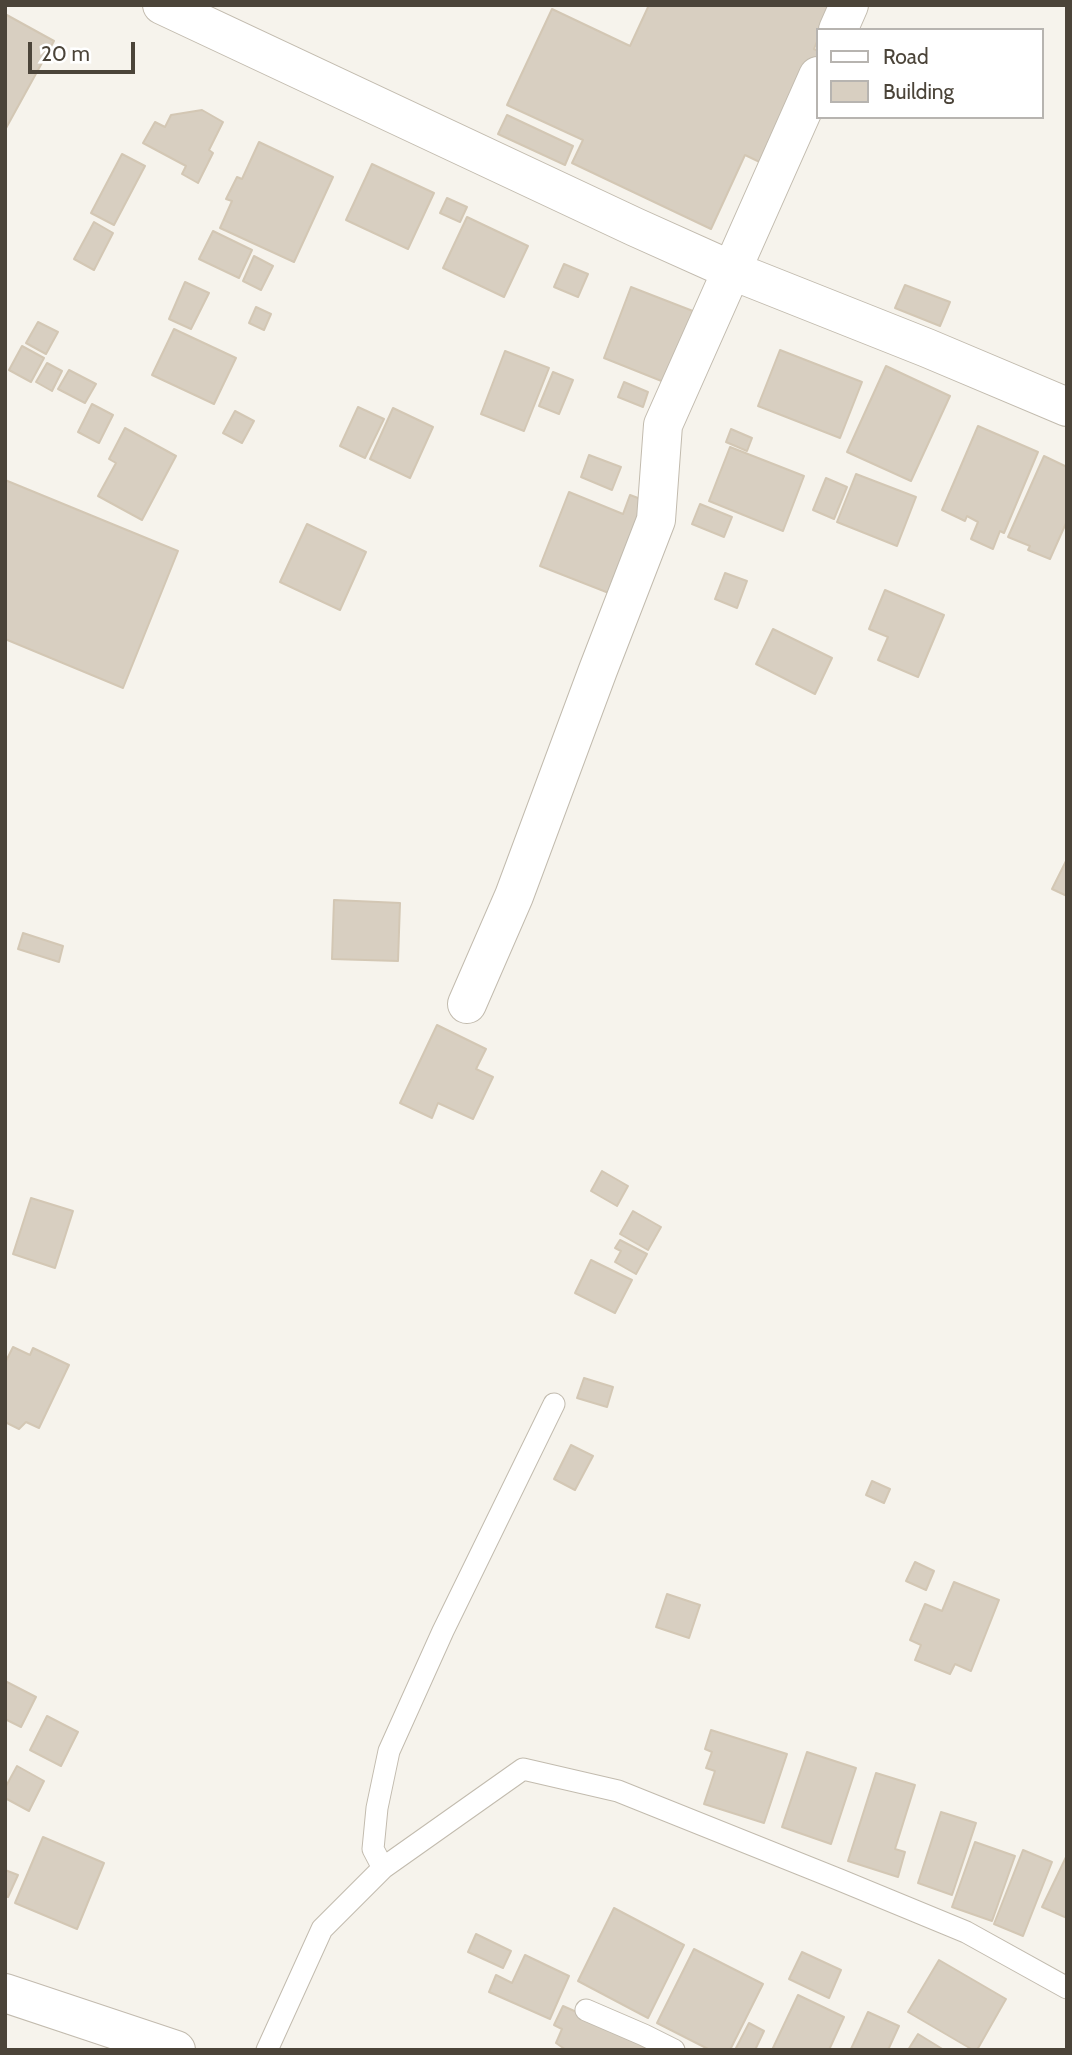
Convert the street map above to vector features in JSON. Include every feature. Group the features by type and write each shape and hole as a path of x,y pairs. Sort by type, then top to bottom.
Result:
{"street":[{"path":"162,5 635,228 733,271 1067,407"},
{"path":"839,28 849,5"},
{"path":"467,1004 514,896 656,520 663,425 816,81"},
{"path":"5,1993 176,2050"}],"lane":[{"path":"383,1868 373,1849 377,1808 389,1751 443,1631 554,1404"},
{"path":"267,2050 322,1929 383,1868 523,1769 618,1791 815,1870 967,1932 1067,1988"},
{"path":"586,2010 674,2050"}],"building":[{"path":"649,5 834,5 823,28 816,28 816,61 768,166 745,155 711,229 572,163 583,140 507,105 552,9 630,46"},
{"path":"5,14 54,41 5,130"},
{"path":"202,110 223,122 209,150 213,153 198,183 182,174 186,166 143,143 155,122 165,127 171,115"},
{"path":"507,115 573,146 565,165 498,134"},
{"path":"259,142 333,177 294,262 220,228 232,201 226,199 237,177 242,179"},
{"path":"122,154 145,166 114,225 91,213"},
{"path":"372,164 434,193 408,249 346,220"},
{"path":"447,198 467,207 460,222 440,213"},
{"path":"467,217 528,246 504,297 443,268"},
{"path":"94,222 113,233 94,270 74,259"},
{"path":"213,231 252,250 239,278 199,259"},
{"path":"254,256 273,266 261,290 243,281"},
{"path":"564,264 588,274 578,297 554,287"},
{"path":"185,282 209,293 191,329 169,319"},
{"path":"905,285 950,302 940,326 895,308"},
{"path":"631,287 698,313 669,384 604,358"},
{"path":"256,307 271,314 264,330 249,323"},
{"path":"38,322 58,332 46,354 26,343"},
{"path":"174,329 236,358 214,404 152,375"},
{"path":"22,346 44,358 31,382 9,370"},
{"path":"780,350 862,382 840,438 758,406"},
{"path":"505,351 549,368 524,431 481,414"},
{"path":"47,363 62,371 52,391 36,382"},
{"path":"886,366 950,396 911,481 847,452"},
{"path":"69,370 96,384 85,403 58,389"},
{"path":"553,372 573,380 559,414 539,406"},
{"path":"624,382 648,392 643,407 618,397"},
{"path":"92,404 113,415 99,443 78,432"},
{"path":"358,407 384,419 365,458 340,446"},
{"path":"393,408 433,427 410,478 370,459"},
{"path":"235,411 254,421 242,443 223,433"},
{"path":"978,426 1038,452 1004,533 1000,531 993,549 971,539 978,522 967,516 965,521 942,510"},
{"path":"125,428 176,456 142,520 98,496 116,463 109,459"},
{"path":"731,429 752,438 747,451 726,442"},
{"path":"730,447 804,476 783,531 709,501"},
{"path":"589,455 621,467 612,490 581,477"},
{"path":"1044,456 1067,467 1067,521 1050,559 1028,550 1030,546 1008,537"},
{"path":"856,474 916,497 897,546 837,522"},
{"path":"826,478 847,487 834,519 813,510"},
{"path":"5,480 178,551 123,688 5,639"},
{"path":"569,492 623,514 630,495 654,504 619,597 540,566"},
{"path":"700,504 732,517 724,537 692,524"},
{"path":"307,524 366,552 340,610 280,582"},
{"path":"725,573 747,581 737,608 715,599"},
{"path":"885,590 944,615 918,677 878,660 888,637 869,629"},
{"path":"773,629 832,658 815,694 756,664"},
{"path":"1067,859 1067,896 1052,889"},
{"path":"334,900 400,903 398,961 332,959"},
{"path":"23,933 63,946 59,962 18,949"},
{"path":"437,1025 486,1049 476,1069 493,1077 473,1119 438,1103 432,1118 400,1103"},
{"path":"602,1171 628,1186 617,1206 591,1191"},
{"path":"31,1198 73,1211 55,1268 13,1254"},
{"path":"633,1211 661,1227 648,1250 620,1234"},
{"path":"620,1240 647,1254 636,1274 615,1262 621,1251 615,1248"},
{"path":"591,1260 632,1280 615,1313 575,1293"},
{"path":"13,1347 30,1355 33,1348 69,1365 39,1428 26,1422 19,1429 5,1422 5,1363"},
{"path":"584,1378 613,1387 607,1407 577,1398"},
{"path":"571,1445 593,1456 575,1490 554,1479"},
{"path":"872,1481 890,1489 884,1503 866,1495"},
{"path":"915,1562 934,1571 926,1590 906,1581"},
{"path":"954,1582 999,1600 971,1671 955,1664 950,1674 915,1660 921,1645 910,1640 925,1604 942,1611"},
{"path":"667,1594 700,1605 689,1638 656,1627"},
{"path":"5,1681 36,1697 21,1727 5,1719"},
{"path":"47,1716 78,1732 61,1766 30,1750"},
{"path":"711,1730 787,1754 764,1823 704,1804 715,1771 706,1768 712,1752 705,1749"},
{"path":"807,1752 856,1768 831,1844 782,1827"},
{"path":"17,1766 44,1781 29,1811 5,1798 5,1788"},
{"path":"876,1773 915,1785 895,1849 905,1852 898,1877 848,1861"},
{"path":"941,1812 976,1823 952,1895 918,1883"},
{"path":"43,1837 104,1863 77,1929 15,1903"},
{"path":"975,1842 1015,1856 992,1921 952,1907"},
{"path":"1023,1850 1052,1862 1023,1936 994,1924"},
{"path":"1067,1855 1067,1918 1042,1907"},
{"path":"5,1870 18,1875 8,1897 5,1896"},
{"path":"614,1908 684,1945 648,2018 578,1981"},
{"path":"476,1934 511,1951 503,1968 468,1952"},
{"path":"694,1949 763,1984 730,2050 710,2050 657,2023"},
{"path":"802,1952 841,1970 829,1998 789,1979"},
{"path":"525,1955 569,1976 550,2019 489,1992 496,1975 512,1983"},
{"path":"939,1960 1006,1999 977,2050 908,2012"},
{"path":"798,1995 844,2017 829,2050 772,2050"},
{"path":"563,2006 647,2043 644,2050 566,2050 556,2043 562,2029 554,2025"},
{"path":"868,2012 899,2026 888,2050 851,2049"},
{"path":"749,2023 764,2031 755,2050 735,2050"},
{"path":"918,2034 944,2050 908,2050"}]}
